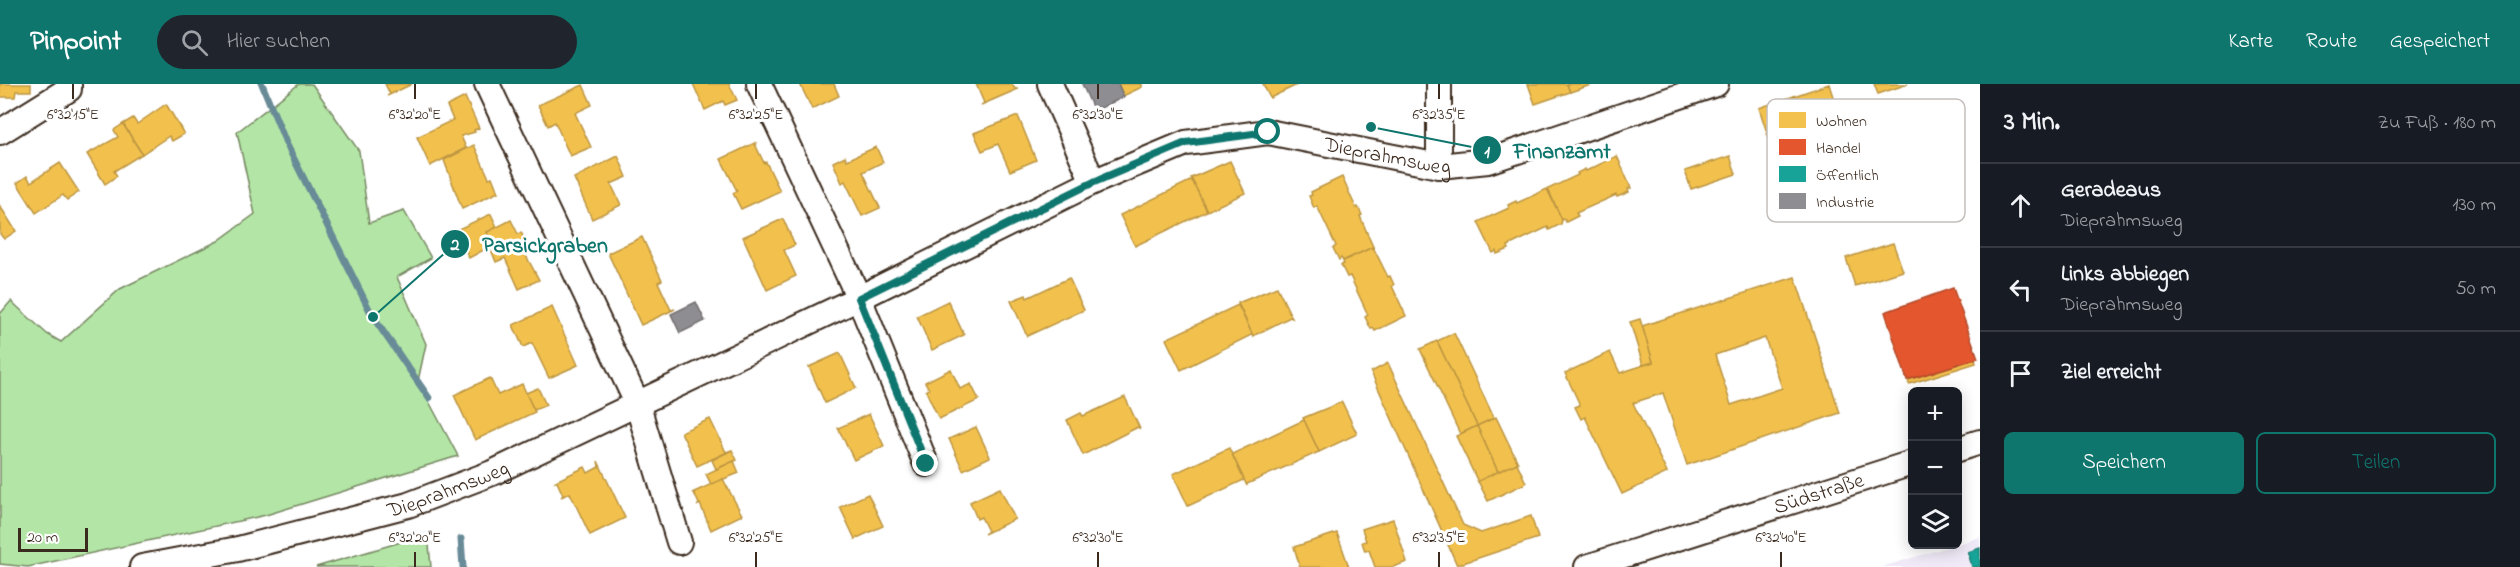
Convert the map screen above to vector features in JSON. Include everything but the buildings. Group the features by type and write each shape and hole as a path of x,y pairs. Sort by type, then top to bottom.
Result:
{"street":[{"path":"0,132 69,89 69,84"},
{"path":"487,84 637,403 679,542"},
{"path":"759,84 859,298 926,464"},
{"path":"1050,84 1094,182"},
{"path":"1439,84 1439,166"},
{"name":"Dieprahmsweg","path":"142,567 238,549 408,504 492,473 859,298 1094,182 1186,143 1268,132 1439,166 1488,161 1716,84"},
{"path":"1962,448 1980,442"},
{"name":"Südstraße","path":"1587,567 1908,464"}],"shaded area":[{"path":"1980,537 1980,567 1882,567 1941,549 1962,549 1962,543"}],"green space":[{"path":"299,84 312,84 359,151 369,223 404,211 431,258 397,277 426,344 418,381 458,456 266,515 28,567 0,564 0,314 11,301 47,334 61,342 120,289 218,241 255,214 237,132"},
{"path":"428,534 431,567 316,567"}],"waterway":[{"path":"262,84 286,143 373,317 429,398"},
{"path":"461,539 463,567"}],"place":[{"name":"Finanzamt","path":"1371,127"},
{"name":"Parsickgraben","path":"373,317"}],"route":[{"path":"926,464 859,298 1094,182 1186,143 1268,132"}]}
